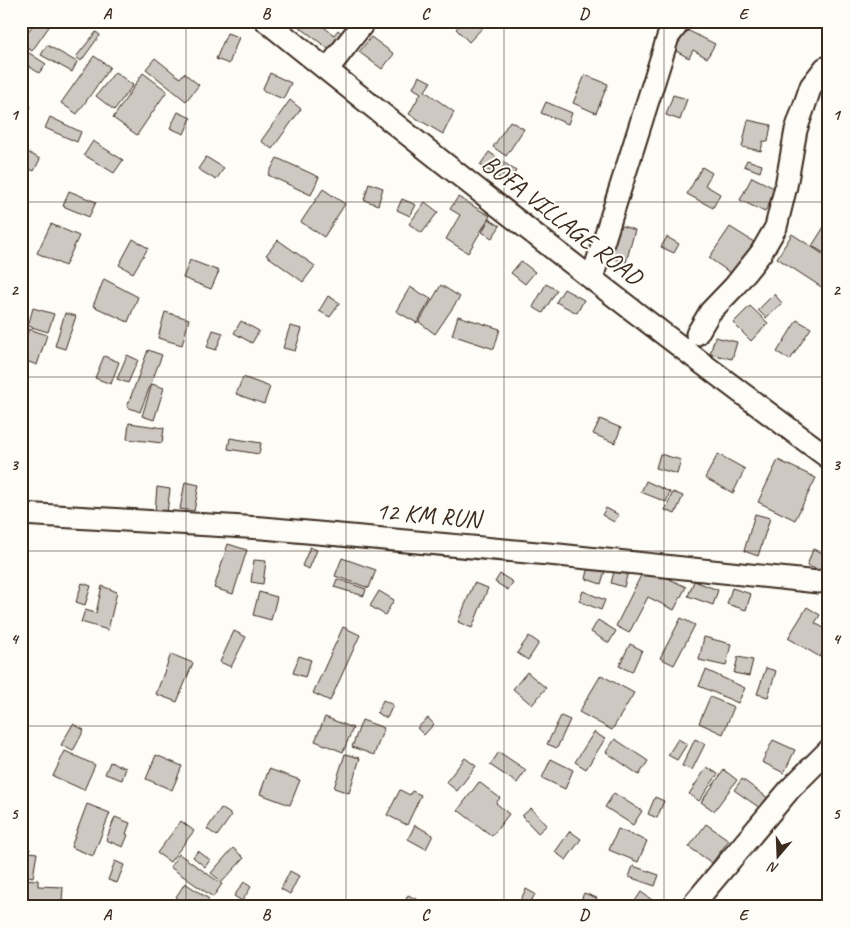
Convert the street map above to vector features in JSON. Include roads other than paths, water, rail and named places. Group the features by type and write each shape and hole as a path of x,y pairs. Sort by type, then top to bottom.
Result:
{"street":[{"name":"BOFA VILLAGE ROAD","path":"266,21 592,278 726,382 829,458"},
{"path":"327,70 365,21"},
{"path":"592,278 668,37 680,21"},
{"path":"698,334 710,312 734,287 761,253 776,227 786,186 796,130 811,86 825,68 829,68"},
{"name":"12 KM RUN","path":"21,514 263,528 559,554 818,582 829,579"},
{"path":"691,907 790,789 829,750"}]}
